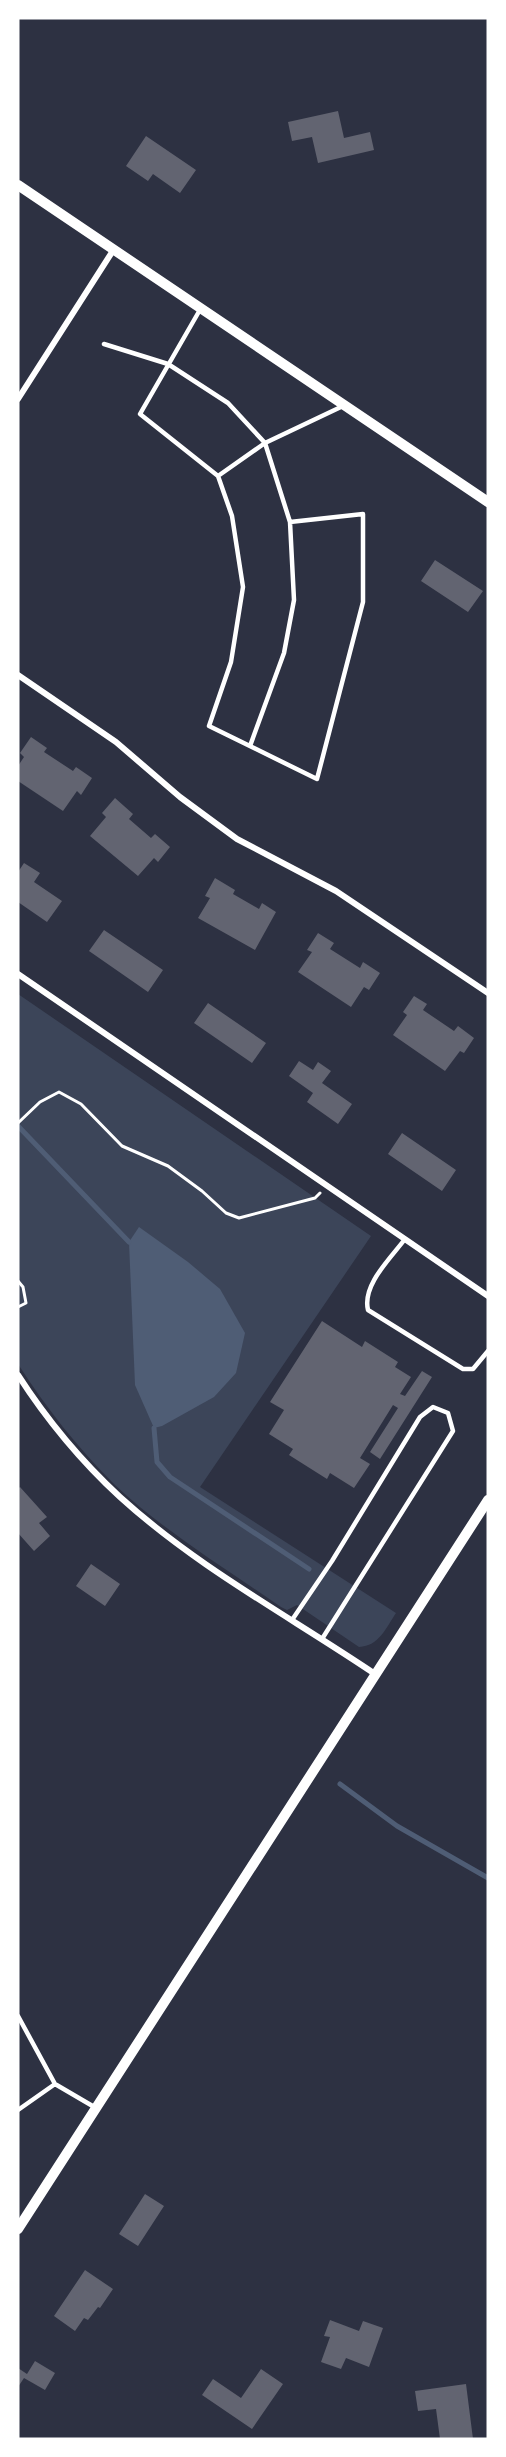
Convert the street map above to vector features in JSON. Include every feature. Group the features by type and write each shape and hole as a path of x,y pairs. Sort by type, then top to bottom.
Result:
{"street":[{"path":"18,185 488,502"},
{"path":"18,399 114,249"},
{"path":"18,675 116,742 180,797 237,839 265,856 336,891 488,993"},
{"path":"18,974 488,1296"},
{"path":"18,1376 56,1430 120,1497 186,1550 375,1674"},
{"path":"18,2229 375,1674 486,1507"}],"lane":[{"path":"201,308 140,414 218,476 232,516 243,587 231,662 209,726 316,779 363,602 363,514 290,522"},
{"path":"104,344 168,364 228,403 265,443 290,522 294,600 284,653 250,746"},
{"path":"218,476 265,443 346,405"},
{"path":"405,1239 365,1298 368,1310 463,1370 473,1369 488,1351"},
{"path":"292,1620 332,1561 420,1417 433,1407 448,1413 453,1431 322,1639"},
{"path":"18,2016 55,2084 96,2108"},
{"path":"18,2110 55,2084"}],"path":[{"path":"18,1123 40,1102 59,1092 81,1104 122,1146 168,1166 202,1191 226,1213 239,1218 315,1198 327,1186"},
{"path":"18,1281 23,1287 26,1303 18,1307"}],"shaded area":[{"path":"18,994 371,1236 200,1487 396,1613 377,1640 372,1643 359,1647 297,1605 287,1610 281,1607 154,1518 115,1485 88,1457 51,1412 18,1364"},
{"path":"139,1227 188,1262 220,1289 245,1333 236,1373 214,1397 162,1426 154,1428 135,1385 129,1242"}],"building":[{"path":"338,111 344,138 370,132 374,150 318,163 312,137 292,141 288,122"},
{"path":"146,136 196,170 180,193 153,174 148,181 126,166"},
{"path":"435,560 483,591 468,612 421,581"},
{"path":"31,737 47,748 44,752 73,771 76,767 92,778 81,795 77,791 63,811 18,781 18,766 24,757 20,753"},
{"path":"115,798 133,814 129,819 151,838 155,834 170,847 158,862 154,858 138,876 90,836 106,817 102,813"},
{"path":"24,863 40,873 34,882 62,901 47,922 18,902 18,872"},
{"path":"215,878 235,890 233,894 259,909 262,903 276,912 255,950 198,918 210,898 205,896"},
{"path":"104,930 163,970 148,992 89,951"},
{"path":"318,933 334,943 330,949 360,968 363,962 380,973 369,990 364,987 351,1007 298,972 312,952 307,950"},
{"path":"414,996 427,1004 423,1010 454,1031 458,1026 474,1038 464,1053 460,1051 445,1071 393,1035 407,1015 403,1012"},
{"path":"208,1003 266,1043 252,1063 194,1023"},
{"path":"299,1061 313,1070 318,1062 331,1071 322,1083 352,1104 338,1124 307,1102 313,1093 289,1076"},
{"path":"402,1133 456,1170 442,1191 388,1154"},
{"path":"322,1321 362,1347 365,1341 398,1362 395,1367 411,1377 400,1394 405,1396 422,1371 432,1377 380,1459 370,1452 398,1408 393,1405 360,1458 370,1464 354,1488 330,1473 327,1479 289,1455 293,1449 269,1434 284,1410 270,1402"},
{"path":"20,1487 47,1517 39,1523 50,1536 34,1551 18,1533 18,1489"},
{"path":"91,1564 120,1584 105,1606 76,1586"},
{"path":"145,2194 164,2206 138,2246 119,2234"},
{"path":"85,2270 113,2289 100,2308 98,2307 88,2320 84,2318 75,2331 54,2316"},
{"path":"330,2320 359,2331 363,2321 383,2328 369,2367 346,2358 341,2369 321,2362 330,2337 324,2336"},
{"path":"35,2361 55,2373 45,2390 24,2378 18,2387 18,2368 27,2374"},
{"path":"261,2369 283,2384 252,2429 202,2395 213,2379 241,2398"},
{"path":"466,2384 473,2439 440,2439 436,2409 418,2411 415,2391"}],"waterway":[{"path":"18,1126 129,1242"},
{"path":"154,1428 157,1462 170,1477 309,1569"},
{"path":"340,1784 397,1826 488,1878"}]}
